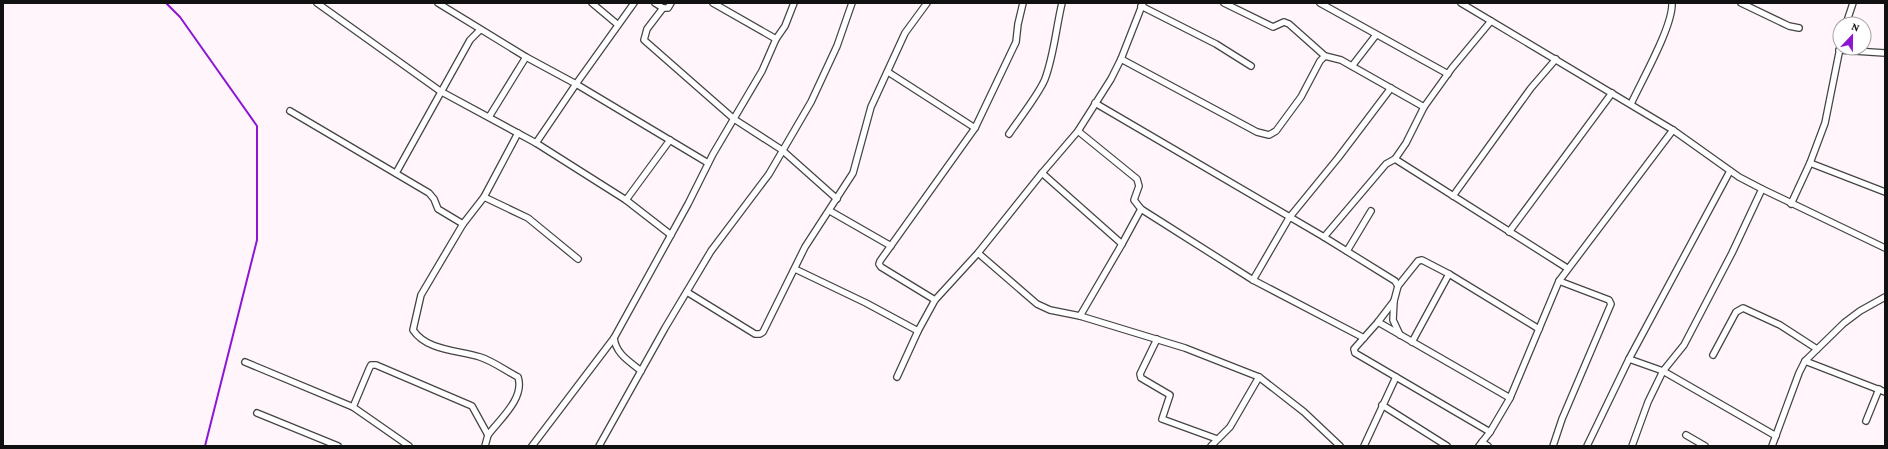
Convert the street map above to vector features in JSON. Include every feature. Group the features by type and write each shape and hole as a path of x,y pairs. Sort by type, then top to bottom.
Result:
{"street":[{"path":"317,3 440,91 536,143 626,200 671,235"},
{"path":"438,3 480,30 576,84 708,163"},
{"path":"592,3 617,24"},
{"path":"536,143 617,24 634,3"},
{"path":"655,3 663,8 668,8 671,3"},
{"path":"713,3 776,39"},
{"path":"532,446 614,338 671,235 708,163 762,71 776,39 785,26 794,3"},
{"path":"599,446 716,243 769,174 816,92 837,46 852,3"},
{"path":"687,292 755,334 760,334 763,332 805,247 830,211 852,173 870,111 905,34 927,3"},
{"path":"935,300 881,267 879,264 975,128 1016,42 1018,24 1023,3"},
{"path":"1009,134 1045,80 1054,46 1056,27 1062,3"},
{"path":"1224,3 1273,27 1284,22 1289,24 1325,56 1341,60 1424,107"},
{"path":"1320,3 1448,74"},
{"path":"1461,3 1694,143 1730,171 1791,204 1885,248"},
{"path":"1631,104 1664,33 1672,11 1672,3"},
{"path":"1741,3 1789,26 1799,28"},
{"path":"1849,16 1853,3"},
{"path":"897,377 918,331 935,300 978,253 1042,173 1078,131 1111,79 1121,59 1142,4 1216,44 1251,66"},
{"path":"663,8 647,29 644,40 734,118 782,150 837,199"},
{"path":"1324,237 1386,164 1395,159 1406,143 1424,107 1448,74 1491,21"},
{"path":"396,173 440,91 470,40 480,30"},
{"path":"1352,66 1376,35"},
{"path":"1872,52 1885,53"},
{"path":"1121,59 1257,132 1269,135 1276,131 1301,97 1320,61 1325,56"},
{"path":"1791,204 1810,163 1825,123 1839,56"},
{"path":"489,117 526,57"},
{"path":"1453,196 1518,106 1556,59"},
{"path":"888,72 975,128"},
{"path":"1253,280 1289,218 1338,158 1391,88"},
{"path":"1509,232 1612,93"},
{"path":"1095,103 1289,218 1324,237 1395,281 1398,286"},
{"path":"290,111 429,193 434,199 438,209 464,224"},
{"path":"1488,446 1480,444 1490,432 1510,398 1559,281 1567,268 1673,130"},
{"path":"1078,131 1137,179 1139,186 1134,200 1141,209 1253,280 1364,338"},
{"path":"485,446 488,435 515,400 520,385 518,377 481,357 441,348 419,339 413,330 421,295 464,224 484,197 518,133"},
{"path":"626,200 670,140"},
{"path":"1395,159 1567,268"},
{"path":"1810,163 1885,192"},
{"path":"1587,446 1629,359 1730,171"},
{"path":"1042,173 1122,244"},
{"path":"1632,446 1648,402 1663,372 1684,345 1732,253 1762,189"},
{"path":"484,197 528,218 578,259"},
{"path":"1080,316 1141,209"},
{"path":"830,211 891,246"},
{"path":"1347,251 1371,211"},
{"path":"978,253 1037,304 1050,310 1080,316 1157,339 1259,377 1304,412 1339,446"},
{"path":"1400,335 1393,320 1394,301 1398,286 1418,261 1422,260 1450,274 1539,329"},
{"path":"795,269 866,303 918,331"},
{"path":"1412,342 1450,274"},
{"path":"1553,446 1562,419 1611,304 1609,300 1559,281"},
{"path":"1772,446 1799,373 1805,361 1844,323 1860,311 1885,297"},
{"path":"1394,301 1354,349 1355,353 1490,432"},
{"path":"1713,355 1736,312 1743,308 1780,325 1817,349"},
{"path":"1378,322 1510,398"},
{"path":"614,338 615,347 621,355 641,371"},
{"path":"1157,339 1140,374 1141,378 1170,395 1162,418 1217,439"},
{"path":"1629,359 1663,372 1776,436"},
{"path":"1805,361 1882,390 1866,421"},
{"path":"245,362 353,407 409,446"},
{"path":"353,407 371,365 376,364 472,406 488,435"},
{"path":"1211,446 1230,427 1259,377"},
{"path":"1364,446 1396,377"},
{"path":"1382,405 1447,446"},
{"path":"257,413 338,446"},
{"path":"1686,435 1705,446"}],"railway":[{"path":"166,3 180,17 257,126 257,240 205,446"}]}
